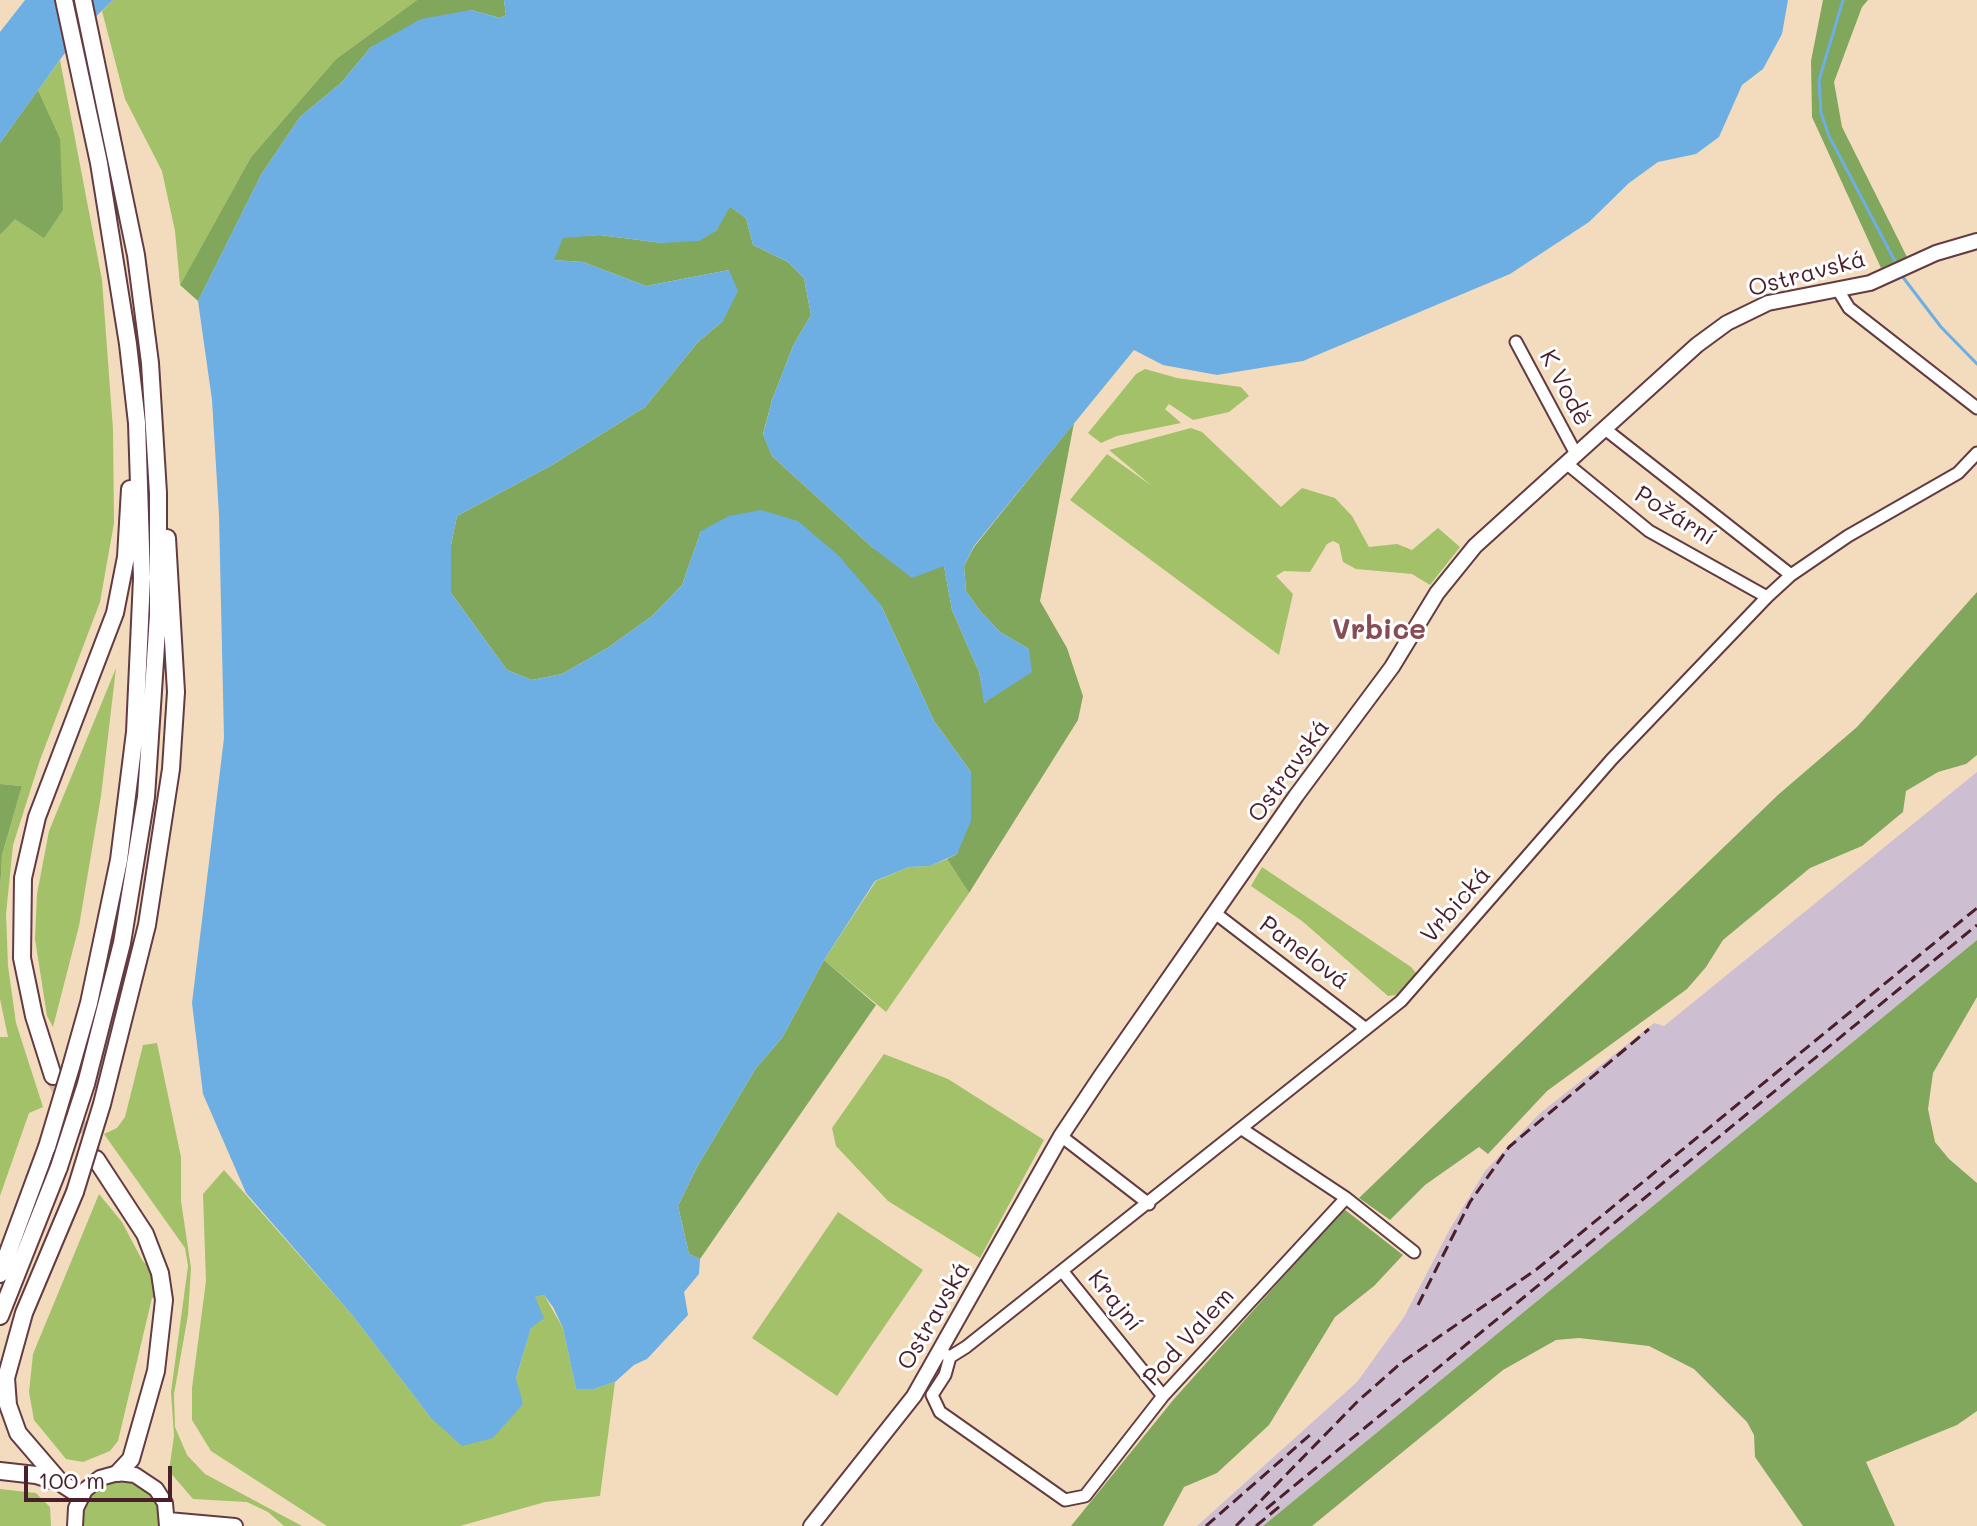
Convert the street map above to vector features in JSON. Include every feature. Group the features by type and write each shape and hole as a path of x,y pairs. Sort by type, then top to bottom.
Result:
{"highway":[{"path":"0,1274 47,1147 89,1003 119,860 135,732 142,563 137,423 116,259 64,0"},
{"path":"0,1316 59,1167 86,1084 122,943 146,797 158,615 154,407 136,255 83,0"},
{"path":"53,1076 34,1016 22,958 23,878 37,817 115,613 126,557 131,467 119,280"},
{"path":"61,1483 18,1433 8,1405 6,1378 24,1313 75,1192 102,1104 147,925 171,769 176,692 166,522 158,493"},
{"path":"96,1159 145,1234 160,1273 164,1300 156,1371 131,1459 118,1473"},
{"path":"0,1471 36,1475 61,1483 81,1496"}],"main road":[{"name":"Ostravská","path":"811,1526 946,1354 1061,1136 1215,913 1384,679 1453,572 1498,521 1697,345 1727,323 1785,298 1838,290 1886,276 1911,263 1977,241"},
{"path":"75,1526 81,1496 94,1482 118,1473 135,1475 150,1483 165,1503 167,1523 235,1526"}],"street":[{"path":"1838,290 1849,308 1977,408"},
{"name":"K Vodě","path":"1516,342 1571,459"},
{"name":"Požární","path":"1605,429 1701,508 1791,575"},
{"name":"Vrbická","path":"946,1354 1063,1272 1401,1001 1622,748 1767,597 1791,575 1848,536 1958,473 1977,453"},
{"name":"Požární","path":"1571,459 1649,531 1767,597"},
{"name":"Panelová","path":"1215,913 1366,1029"},
{"path":"1242,1129 1346,1198 1414,1252"},
{"path":"1061,1136 1149,1204"},
{"name":"Pod Valem","path":"946,1354 945,1375 932,1395 940,1412 1065,1500 1085,1496 1163,1396 1346,1198"},
{"name":"Krajní","path":"1063,1272 1163,1396"}],"shaded area":[{"path":"1977,772 1977,940 1263,1526 1197,1526 1357,1382 1404,1317 1451,1227 1485,1171 1539,1114 1654,1023 1664,1026"}],"green space":[{"path":"113,0 417,0 336,59 251,157 180,285 175,231 162,171 125,99 102,11"},
{"path":"417,0 504,0 506,15 500,18 471,10 371,47 341,83 300,117 261,175 198,301 180,285 251,157 336,59"},
{"path":"1823,0 1868,0 1862,7 1834,82 1842,127 1907,257 1881,268 1812,117 1811,61"},
{"path":"60,60 102,280 113,429 114,523 100,602 40,760 13,845 6,914 8,966 16,1023 43,1107 29,1113 0,1196 0,1037 8,1037 0,999 0,892 2,855 22,786 0,784 0,235 14,219 60,138 38,90"},
{"path":"38,90 60,138 63,210 44,238 15,219 0,235 0,143"},
{"path":"729,206 746,218 753,245 788,262 804,278 811,315 793,346 772,400 763,434 772,456 873,548 944,566 952,610 979,672 985,703 1029,649 1000,632 981,612 966,591 964,566 974,547 1074,423 1040,601 1067,648 1083,696 1078,720 969,893 947,859 957,854 971,772 934,721 881,605 701,531 682,585 652,616 609,647 562,674 532,680 507,670 451,593 451,545 457,516 552,465 645,407 698,342 723,321 729,270 646,286 583,262 553,260 563,237 600,235 662,243 716,231"},
{"path":"1145,369 1177,378 1241,387 1249,396 1229,412 1193,420 1169,404 1165,409 1181,423 1117,436 1101,443 1088,433 1136,374"},
{"path":"1191,428 1202,432 1281,507 1302,488 1335,498 1352,516 1369,547 1397,544 1412,550 1438,528 1460,547 1430,585 1412,574 1356,569 1343,562 1339,544 1333,541 1327,544 1310,572 1284,571 1276,576 1293,594 1279,655 1070,500 1107,454 1152,486 1109,450"},
{"path":"1977,592 1977,755 1966,764 1938,772 1906,791 1903,812 1862,846 1810,868 1723,940 1687,989 1547,1091 1488,1154 1479,1147 1425,1185 1390,1220 1359,1198 1779,794 1857,727"},
{"path":"116,668 101,796 79,926 53,1027 47,1016 35,939 37,894 49,831"},
{"path":"0,784 22,786 2,855 0,892"},
{"path":"947,859 969,893 886,1012 824,960 876,881 909,867 930,866"},
{"path":"1262,867 1417,974 1396,995 1388,996 1302,921 1251,886"},
{"path":"1977,940 1977,997 1933,1073 1928,1109 1935,1142 1977,1183 1977,1411 1957,1425 1866,1462 1895,1526 1803,1526 1755,1457 1754,1435 1747,1422 1694,1369 1649,1346 1579,1338 1556,1340 1503,1370 1312,1526 1263,1526"},
{"path":"824,960 876,1005 700,1259 689,1254 678,1206 697,1167 756,1068 782,1038"},
{"path":"157,1043 181,1157 181,1201 191,1268 188,1315 174,1394 175,1427 187,1455 205,1474 302,1526 284,1526 268,1512 247,1502 193,1499 169,1471 174,1436 171,1392 188,1266 185,1248 104,1134 117,1128 125,1117 143,1045"},
{"path":"884,1054 948,1079 1044,1140 980,1258 888,1201 836,1146 832,1128"},
{"path":"224,1170 353,1316 430,1417 522,1404 516,1378 531,1328 534,1297 544,1295 563,1328 576,1389 594,1389 615,1382 600,1496 545,1502 460,1526 327,1526 211,1451 192,1420 192,1388 206,1281 203,1194"},
{"path":"99,1194 122,1222 142,1260 156,1274 159,1298 152,1298 118,1441 110,1451 83,1462 66,1459 34,1420 29,1392 33,1354"},
{"path":"1344,1209 1403,1255 1374,1286 1335,1317 1269,1425 1217,1473 1184,1487 1163,1526 1071,1526 1174,1399"},
{"path":"838,1212 923,1270 837,1396 752,1338"},
{"path":"126,1480 150,1492 158,1503 161,1526 81,1526 83,1505 90,1494 100,1485"},
{"path":"0,1489 36,1493 50,1507 51,1526 0,1526"}],"water":[{"path":"25,0 113,0 80,32 0,143 0,32"},
{"path":"504,0 1788,0 1782,34 1763,69 1742,85 1719,137 1696,154 1658,162 1629,183 1589,222 1510,274 1303,361 1217,375 1163,365 1134,350 974,546 964,566 966,591 981,612 1000,632 1029,649 1032,672 984,703 979,672 952,610 944,566 912,578 873,548 772,456 763,435 772,400 793,346 811,315 804,278 788,262 753,245 746,218 730,207 716,231 699,241 662,243 600,235 563,238 554,260 583,262 646,286 729,270 738,291 723,321 698,342 645,407 552,465 457,516 451,545 451,593 507,670 532,680 562,674 609,647 652,616 682,585 701,531 729,516 761,510 798,521 839,556 881,605 934,721 971,772 971,821 957,854 930,866 909,867 875,881 824,960 782,1038 756,1068 697,1167 678,1206 689,1254 700,1259 699,1274 684,1292 688,1315 647,1359 634,1365 615,1382 594,1389 576,1389 563,1328 544,1295 535,1297 544,1318 531,1328 516,1378 523,1404 493,1438 462,1446 430,1417 353,1316 246,1193 203,1094 192,1003 224,738 219,515 212,400 198,301 261,175 300,117 341,83 371,47 421,19 471,10 500,18 506,15"}],"waterway":[{"path":"1843,0 1819,80 1821,113 1829,136 1897,265"},
{"path":"1902,276 1941,327 1977,364"}],"tunnel":[{"path":"53,1076 93,1153"}],"railway":[{"path":"1236,1526 1358,1401 1401,1363 1537,1269 1977,908"},
{"path":"1266,1509 1977,925"},
{"path":"1418,1305 1470,1202 1509,1147 1649,1029"},
{"path":"1206,1526 1311,1434"},
{"path":"1256,1526 1280,1506"}],"district":[{"name":"Vrbice","path":"1379,630"}]}
